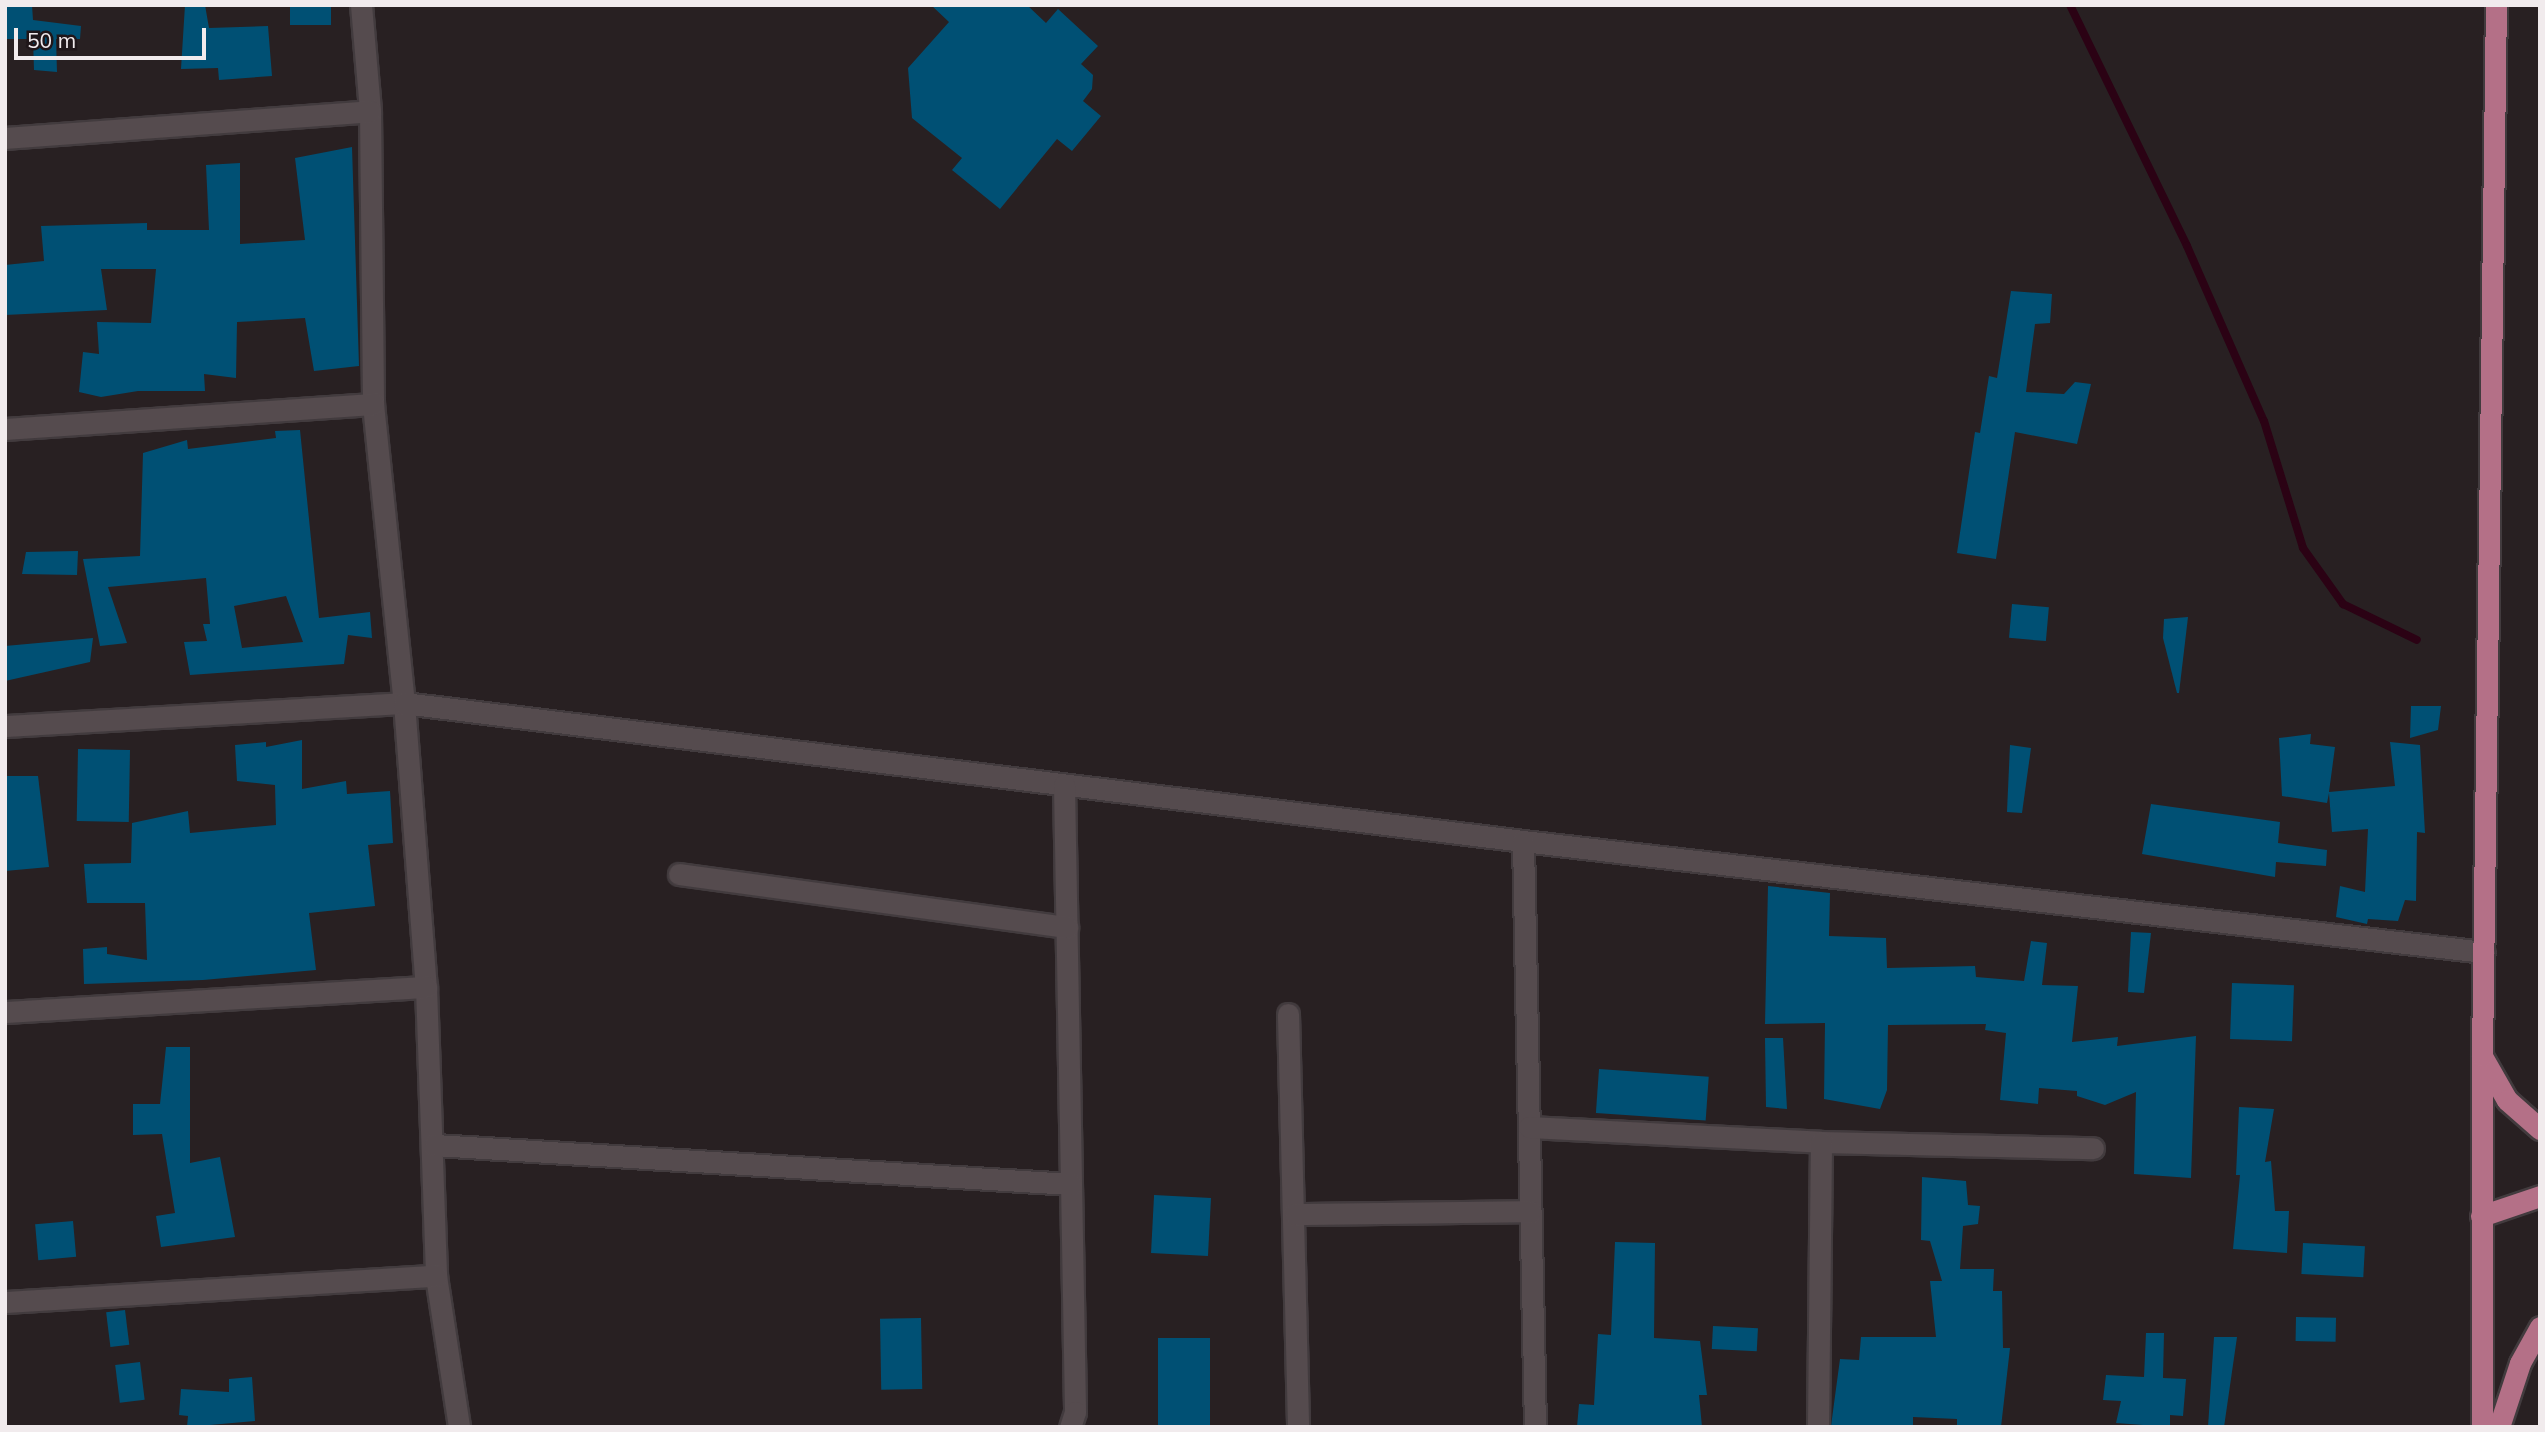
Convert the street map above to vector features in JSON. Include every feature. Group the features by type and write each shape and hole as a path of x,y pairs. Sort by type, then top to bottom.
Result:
{"main road":[{"path":"2482,1427 2482,1056 2496,5"},
{"path":"2482,1056 2507,1100 2540,1129"},
{"path":"2481,1216 2540,1196"},
{"path":"2499,1427 2520,1363 2540,1327"}],"street":[{"path":"361,5 370,111 373,404 404,703 426,987 435,1144 436,1276 459,1427"},
{"path":"5,138 370,111"},
{"path":"5,429 373,404"},
{"path":"5,726 404,703 1523,841 2484,952"},
{"path":"1065,785 1075,1412 1070,1427"},
{"path":"1523,841 1535,1427"},
{"path":"679,874 1067,927"},
{"path":"5,1013 426,987"},
{"path":"1288,1014 1298,1427"},
{"path":"1529,1128 1821,1142 2093,1148"},
{"path":"1818,1427 1821,1142"},
{"path":"435,1144 1071,1184"},
{"path":"1294,1214 1530,1211"},
{"path":"5,1303 436,1276"}],"building":[{"path":"5,5 32,5 33,20 81,26 80,39 56,39 57,72 34,70 33,39 5,39"},
{"path":"185,5 205,5 209,28 268,26 272,76 219,80 218,68 181,69"},
{"path":"290,5 331,5 331,25 290,25"},
{"path":"931,5 1027,5 1046,23 1058,9 1098,46 1081,64 1093,75 1092,89 1083,101 1101,116 1072,151 1057,139 1000,209 952,170 962,158 912,118 908,68 949,22"},
{"path":"352,147 359,366 314,371 305,318 237,322 236,378 204,374 205,391 138,391 101,397 79,392 83,352 99,354 97,322 151,323 156,269 101,269 107,310 5,315 5,265 44,261 41,226 147,223 147,230 209,230 206,165 240,163 240,244 305,240 295,158"},
{"path":"2011,291 2052,294 2050,323 2035,324 2026,392 2064,394 2075,382 2091,384 2077,444 2015,432 1996,559 1957,553 1975,432 1980,433 1989,376 1997,378"},
{"path":"300,430 319,618 370,612 372,638 348,635 344,664 190,675 184,642 207,641 203,624 210,624 206,578 108,587 127,643 100,646 83,559 140,556 143,453 187,440 188,449 276,438 275,431","holes":["286,596 303,642 242,648 234,606"]},
{"path":"78,551 77,575 22,574 26,552"},
{"path":"2012,604 2049,607 2046,641 2009,638"},
{"path":"2188,617 2177,693 2163,638 2164,619"},
{"path":"93,638 90,662 5,681 5,646"},
{"path":"2411,706 2441,706 2438,730 2410,738"},
{"path":"2311,734 2310,744 2335,747 2329,792 2395,786 2390,742 2420,745 2425,833 2417,832 2416,901 2405,900 2398,921 2368,919 2367,924 2336,917 2340,886 2365,892 2368,829 2332,832 2329,793 2327,803 2282,796 2279,738"},
{"path":"302,740 302,789 346,781 347,794 390,791 393,843 368,845 375,906 309,913 316,970 203,980 84,984 83,949 107,947 107,954 147,960 145,903 87,903 84,864 131,863 132,823 188,811 190,833 276,825 275,785 237,781 235,745 266,742 266,747"},
{"path":"2010,745 2031,748 2022,813 2007,812"},
{"path":"78,749 130,750 129,822 77,821"},
{"path":"5,776 38,776 49,867 5,871"},
{"path":"2151,804 2280,822 2278,843 2327,850 2326,866 2276,862 2275,877 2142,854"},
{"path":"1768,886 1830,893 1829,936 1886,938 1887,968 1975,966 1976,977 2024,981 2031,941 2047,943 2042,985 2078,986 2072,1042 2118,1037 2117,1046 2196,1036 2191,1178 2134,1174 2136,1092 2105,1105 2077,1096 2077,1091 2039,1088 2038,1104 2000,1100 2006,1033 1985,1030 1986,1024 1888,1025 1887,1090 1880,1109 1824,1099 1825,1023 1765,1024"},
{"path":"2131,932 2151,933 2144,993 2128,992"},
{"path":"2232,983 2294,985 2292,1041 2230,1039"},
{"path":"1765,1038 1783,1038 1787,1109 1766,1107"},
{"path":"166,1047 190,1047 190,1163 220,1157 235,1237 161,1247 156,1216 175,1213 162,1134 133,1135 133,1104 160,1104"},
{"path":"1599,1069 1709,1077 1706,1121 1596,1113"},
{"path":"2239,1107 2274,1109 2265,1162 2271,1161 2275,1211 2289,1211 2287,1253 2233,1249 2240,1175 2236,1175"},
{"path":"1922,1177 1966,1181 1968,1205 1980,1206 1978,1224 1963,1226 1960,1269 1994,1269 1993,1291 2002,1291 2003,1348 2010,1348 2001,1427 1957,1427 1957,1419 1913,1417 1913,1427 1831,1426 1840,1359 1859,1360 1861,1337 1936,1337 1930,1281 1942,1281 1930,1241 1921,1240"},
{"path":"1154,1195 1211,1198 1208,1256 1151,1253"},
{"path":"73,1221 76,1257 38,1260 35,1224"},
{"path":"1615,1242 1655,1243 1654,1338 1700,1341 1707,1395 1699,1395 1702,1427 1577,1427 1579,1404 1594,1405 1598,1334 1611,1335"},
{"path":"2303,1243 2365,1246 2363,1277 2301,1274"},
{"path":"125,1310 129,1345 110,1347 106,1312"},
{"path":"2296,1317 2336,1318 2336,1342 2296,1341"},
{"path":"921,1318 922,1389 881,1390 880,1319"},
{"path":"1713,1326 1758,1328 1757,1351 1712,1349"},
{"path":"2146,1333 2164,1333 2163,1378 2186,1379 2183,1416 2170,1415 2170,1427 2116,1423 2121,1401 2103,1400 2106,1375 2144,1377"},
{"path":"2214,1337 2237,1337 2224,1427 2208,1427"},
{"path":"1158,1338 1210,1338 1210,1427 1158,1427"},
{"path":"140,1362 145,1400 120,1403 115,1365"},
{"path":"252,1377 255,1421 187,1427 188,1416 179,1415 181,1389 229,1392 229,1379"}],"waterway":[{"path":"2070,5 2187,246 2264,421 2303,548 2343,604 2417,640"}]}
